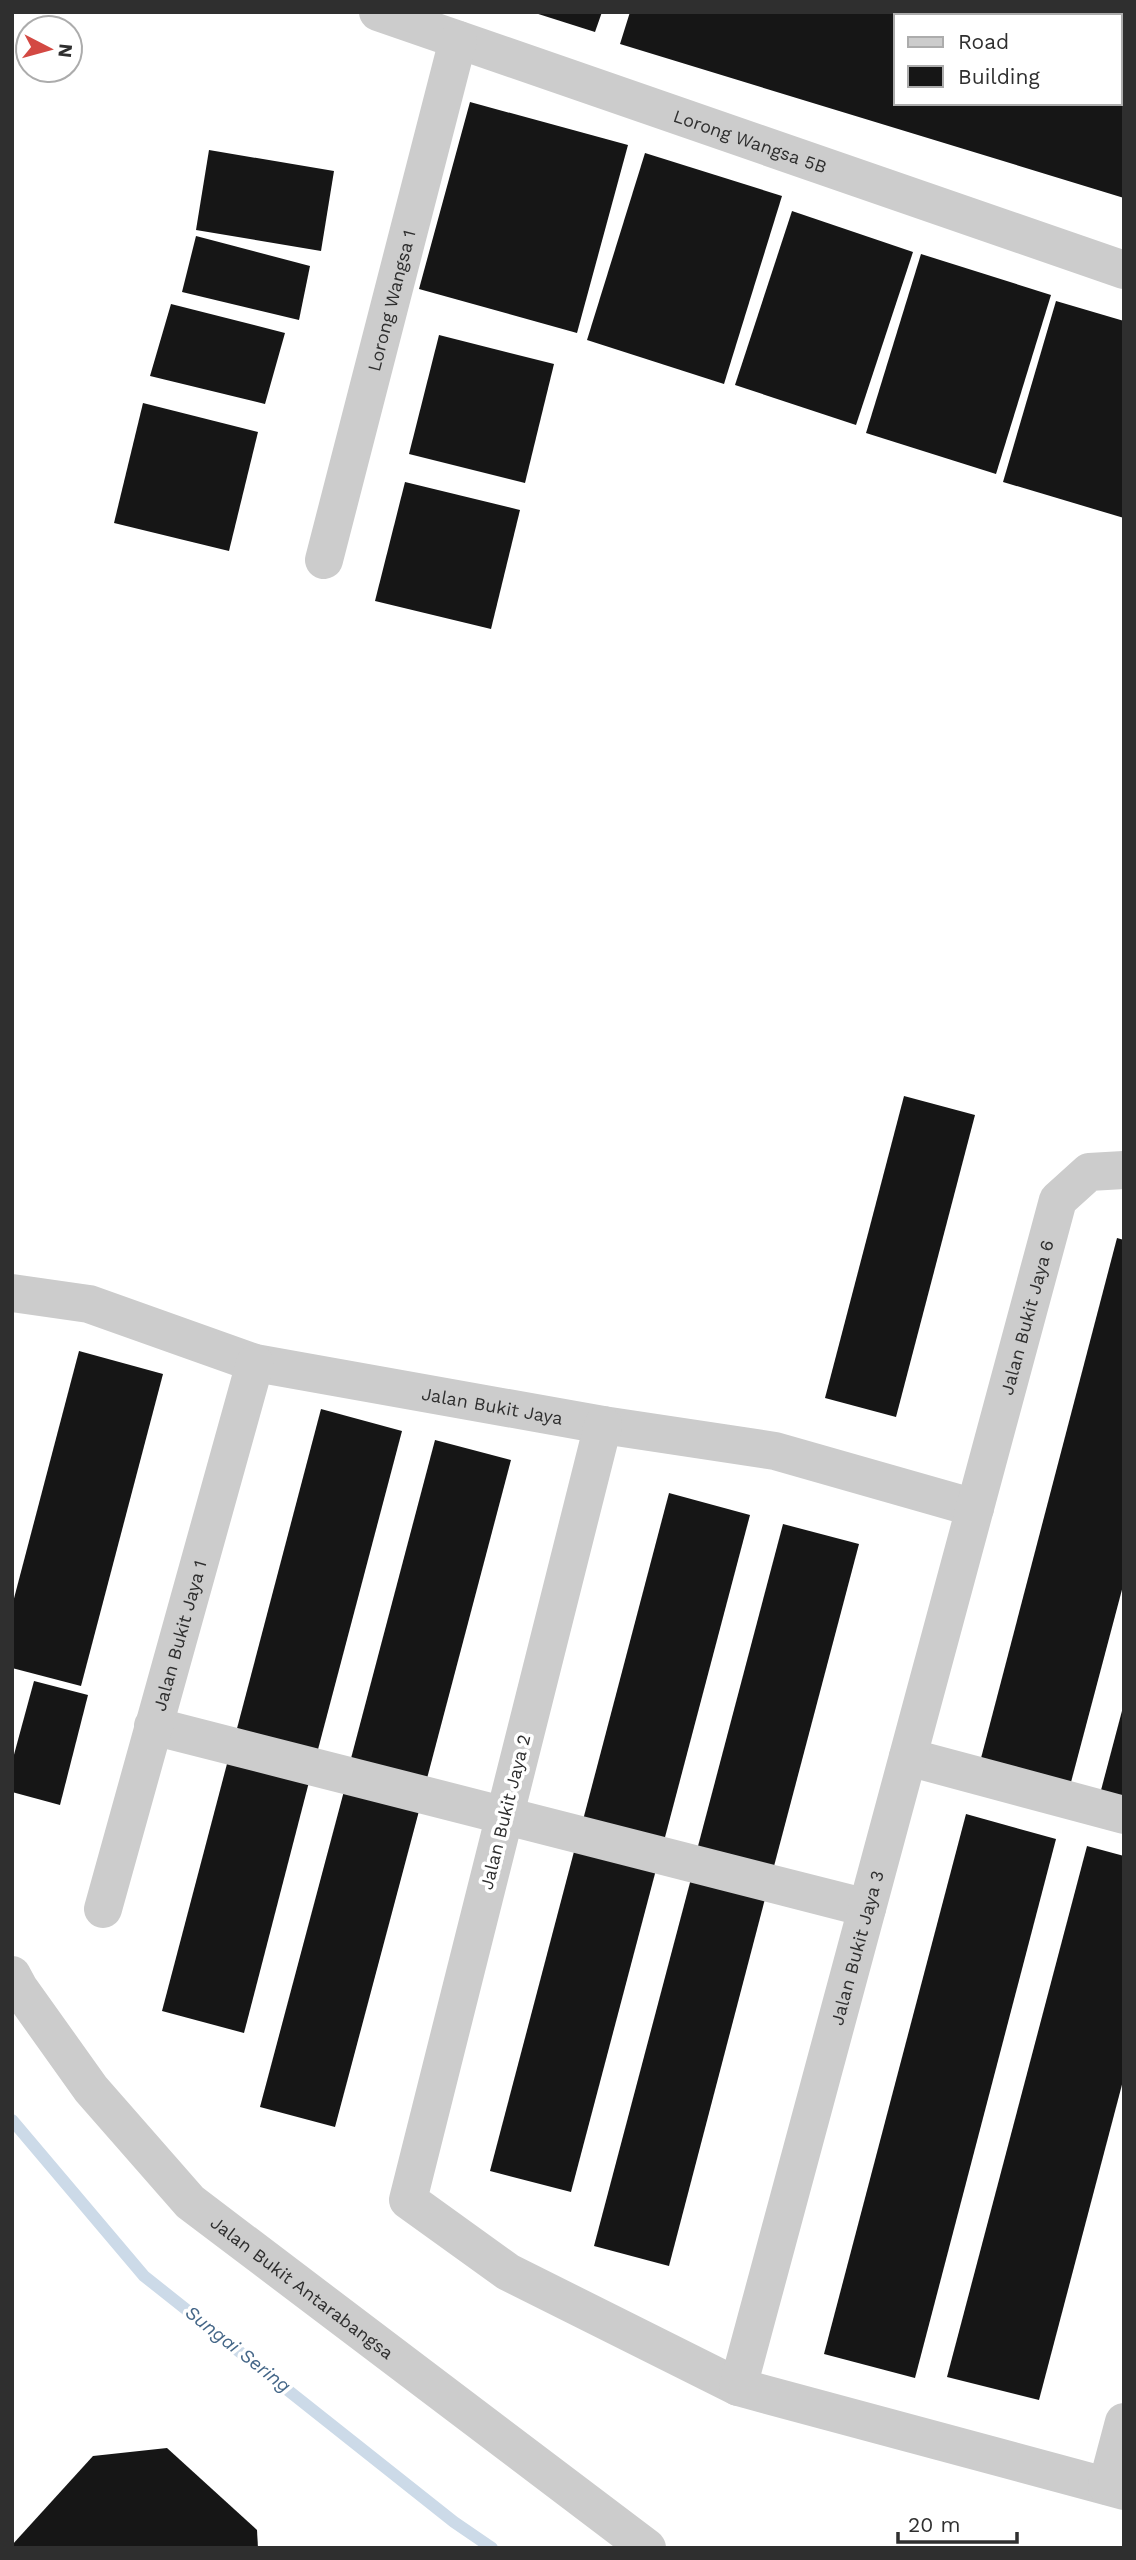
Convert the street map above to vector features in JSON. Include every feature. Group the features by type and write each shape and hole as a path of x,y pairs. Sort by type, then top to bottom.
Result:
{"street":[{"name":"Lorong Wangsa 5B","path":"378,12 1124,270"},
{"name":"Lorong Wangsa 1","path":"324,560 458,40"},
{"name":"Jalan Bukit Jaya 6","path":"975,1508 1058,1199 1089,1172 1124,1170"},
{"name":"Jalan Bukit Jaya","path":"12,1293 89,1304 256,1363 604,1425 775,1451 975,1508"},
{"name":"Jalan Bukit Jaya 1","path":"103,1909 256,1363"},
{"name":"Jalan Bukit Jaya 2","path":"604,1425 408,2200 508,2272 738,2387"},
{"name":"Jalan Bukit Jaya 3","path":"738,2387 975,1508"},
{"path":"153,1726 867,1908"},
{"path":"908,1757 1124,1815"},
{"name":"Jalan Bukit Antarabangsa","path":"14,1986 91,2089 190,2202 647,2548"},
{"path":"738,2387 1115,2489 1124,2422"}],"building":[{"path":"532,12 602,12 595,32"},
{"path":"630,12 985,14 894,14 894,105 1122,105 1124,56 1124,198 620,44"},
{"path":"1037,12 1124,12 1124,39 1122,14"},
{"path":"470,102 628,145 577,333 419,289"},
{"path":"209,150 334,171 321,251 196,230"},
{"path":"645,153 782,196 724,384 587,340"},
{"path":"792,211 913,252 856,425 735,385"},
{"path":"196,236 310,266 299,320 182,292"},
{"path":"921,254 1051,295 996,474 866,433"},
{"path":"1056,301 1124,321 1124,518 1003,482"},
{"path":"171,304 285,333 265,404 150,376"},
{"path":"439,335 554,364 525,483 409,454"},
{"path":"143,403 258,432 229,551 114,523"},
{"path":"405,482 520,510 491,629 375,601"},
{"path":"904,1096 975,1115 896,1417 825,1398"},
{"path":"1117,1238 1124,1240 1124,1582 1070,1786 980,1762"},
{"path":"79,1351 163,1374 81,1686 12,1668 12,1606"},
{"path":"321,1409 402,1431 316,1757 235,1736"},
{"path":"435,1440 511,1460 425,1786 349,1766"},
{"path":"669,1493 750,1515 664,1841 583,1820"},
{"path":"783,1524 859,1544 773,1870 697,1850"},
{"path":"34,1681 88,1695 60,1805 12,1792 12,1762"},
{"path":"1124,1707 1124,1800 1100,1794"},
{"path":"228,1760 309,1782 244,2033 162,2011"},
{"path":"344,1791 419,1811 335,2127 260,2107"},
{"path":"966,1814 1056,1839 915,2378 824,2354"},
{"path":"576,1844 657,1866 571,2192 490,2171"},
{"path":"1087,1846 1124,1856 1124,2077 1039,2400 947,2377"},
{"path":"692,1875 766,1895 669,2266 594,2246"},
{"path":"167,2448 257,2530 258,2548 12,2548 93,2456"}],"waterway":[{"name":"Sungai Sering","path":"12,2120 144,2276 454,2522 492,2548"}]}
